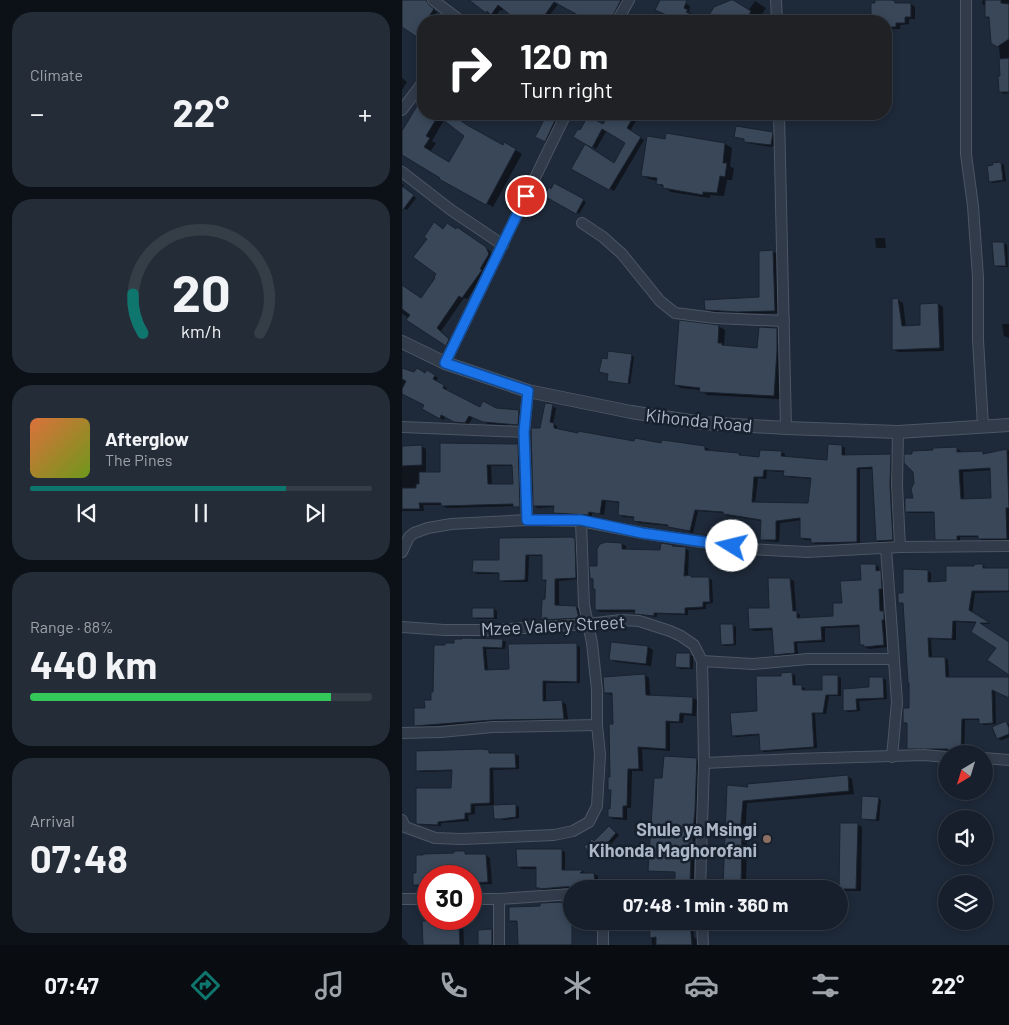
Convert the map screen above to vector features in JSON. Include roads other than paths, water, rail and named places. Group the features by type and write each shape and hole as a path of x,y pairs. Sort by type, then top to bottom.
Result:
{"street":[{"path":"433,0 453,15"},
{"path":"620,15 629,0"},
{"path":"776,0 777,15"},
{"path":"966,0 966,154 974,206 983,426"},
{"path":"402,110 417,90"},
{"path":"445,363 563,120"},
{"path":"779,120 786,428"},
{"path":"402,172 451,210 502,245"},
{"path":"582,223 603,237 622,254 660,301 675,314 784,321"},
{"name":"Kihonda Road","path":"402,342 445,363 528,391 631,412 703,423 898,432 1008,425"},
{"path":"527,520 524,432 528,391"},
{"path":"402,427 423,426 524,432"},
{"path":"898,432 897,485 900,546"},
{"path":"402,552 409,537 428,528 451,524 527,520 581,520 642,533 746,548 807,552 900,546 1008,546"},
{"path":"402,820 405,827 435,838 462,839 554,835 573,831 589,822 597,806 600,754 597,725 597,690 583,581 581,520"},
{"path":"886,548 897,702 892,757"},
{"name":"Mzee Valery Street","path":"402,627 444,630 493,630 621,620 639,621 681,636 694,645 702,661"},
{"path":"697,880 704,763 702,661 753,664 808,660 893,659"},
{"path":"402,733 441,732 493,727 597,725"},
{"path":"704,763 794,759 938,757"},
{"path":"993,759 1008,760"},
{"path":"482,900 563,895"},
{"path":"402,899 417,899"},
{"path":"499,900 499,945"},
{"path":"603,930 603,945"},
{"path":"702,930 703,945"}],"place":[{"name":"Shule ya Msingi Kihonda Maghorofani","path":"767,839"}]}
